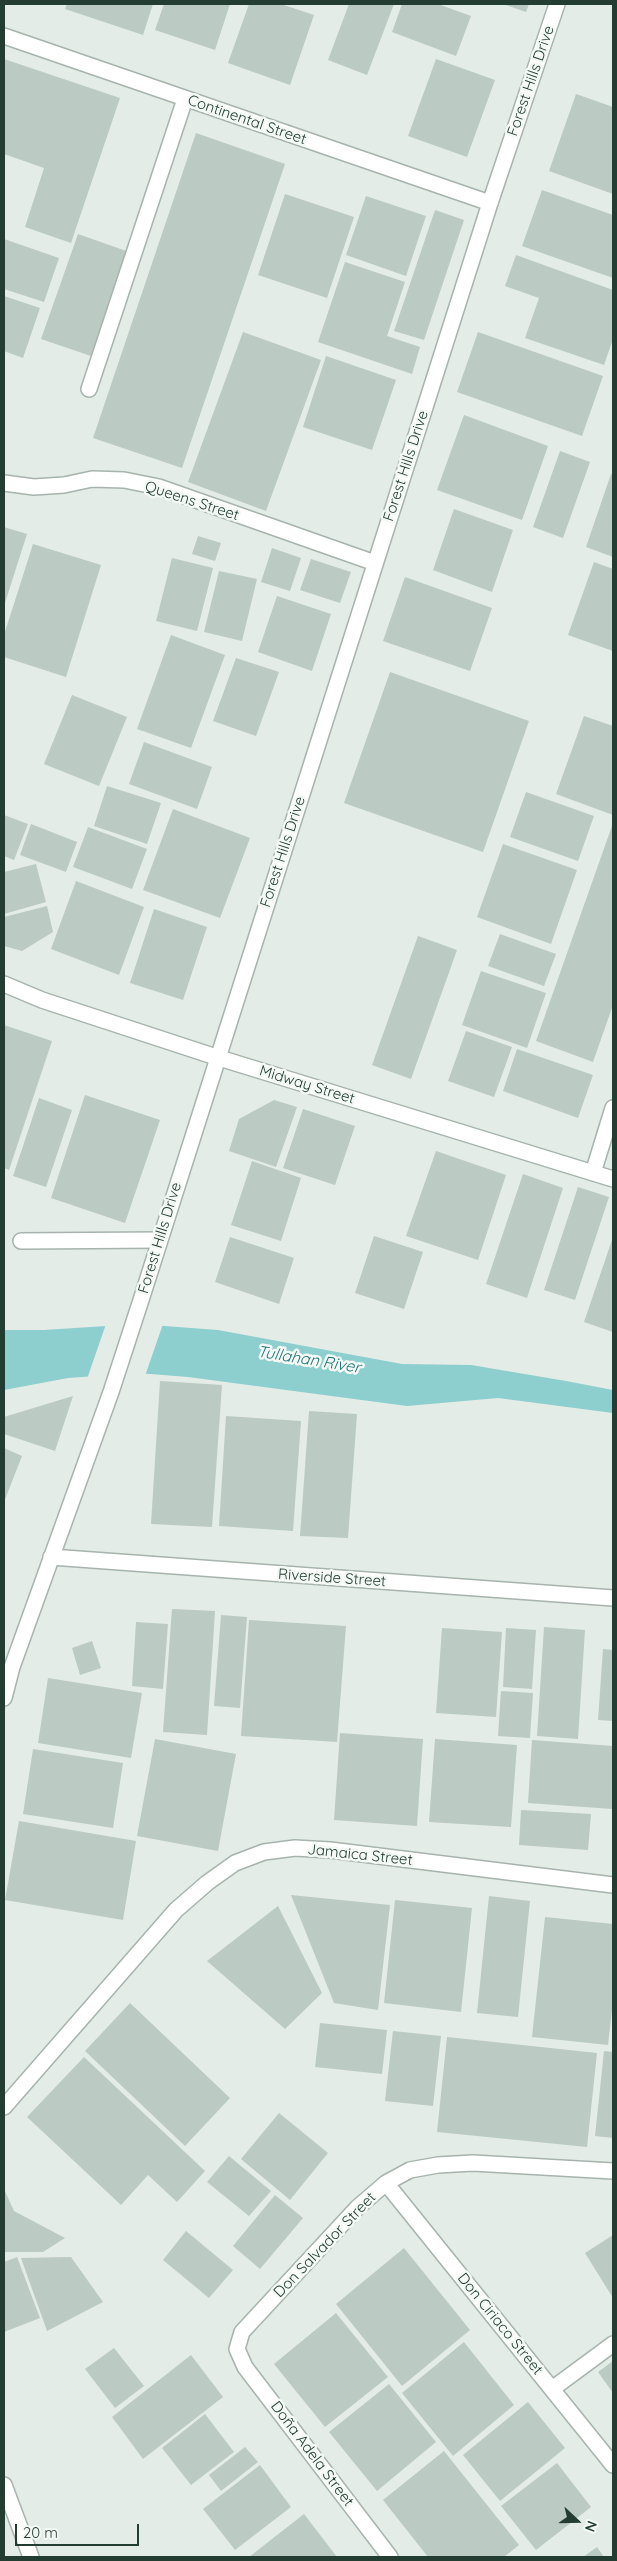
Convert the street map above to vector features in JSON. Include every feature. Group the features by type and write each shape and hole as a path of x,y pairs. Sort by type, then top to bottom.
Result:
{"street":[{"name":"Forest Hills Drive","path":"4,1698 12,1667 111,1392 216,1057 490,203 557,4"},
{"name":"Continental Street","path":"4,36 490,203"},
{"path":"89,389 185,98"},
{"name":"Queens Street","path":"4,483 34,487 64,485 92,479 124,480 159,487 375,562"},
{"name":"Midway Street","path":"4,984 42,1000 216,1057 613,1179"},
{"path":"593,1173 613,1108"},
{"path":"21,1241 159,1240"},
{"name":"Riverside Street","path":"51,1557 613,1598"},
{"name":"Jamaica Street","path":"4,2108 176,1910 207,1883 235,1863 264,1852 295,1848 330,1850 613,1885"},
{"name":"Don Salvador Street","path":"237,2349 242,2332 357,2208 386,2183 410,2170 438,2165 472,2163 613,2172"},
{"name":"Don Ciriaco Street","path":"386,2183 613,2465"},
{"path":"552,2389 613,2344"},
{"name":"Doña Adela Street","path":"237,2349 245,2367 390,2557"},
{"path":"4,2485 31,2557"}],"water":[{"name":"Tullahan River","path":"137,1324 218,1330 402,1364 471,1365 566,1381 613,1390 613,1413 498,1398 407,1406 188,1377 138,1373 68,1378 4,1390 4,1330 44,1330"}],"pier":[{"path":"137,1322 163,1324 145,1376 87,1379 106,1324"}],"building":[{"path":"67,4 153,4 143,35 65,9"},
{"path":"164,4 230,4 215,50 155,30"},
{"path":"249,4 281,4 314,15 290,85 228,63"},
{"path":"349,4 394,4 367,75 328,60"},
{"path":"402,4 438,4 471,16 456,56 392,32"},
{"path":"503,4 529,4 526,12"},
{"path":"4,59 120,98 71,243 25,227 44,168 4,154"},
{"path":"436,59 495,80 467,157 408,136"},
{"path":"576,94 613,107 613,194 549,171"},
{"path":"196,133 285,164 182,468 93,438"},
{"path":"542,190 613,215 613,278 522,246"},
{"path":"285,194 354,217 327,298 258,275"},
{"path":"366,196 426,216 406,276 346,255"},
{"path":"435,210 464,220 424,340 394,331"},
{"path":"78,234 129,252 94,357 41,339"},
{"path":"4,239 59,258 44,302 4,289"},
{"path":"516,255 613,290 613,339 604,365 525,338 539,298 505,286"},
{"path":"345,262 405,282 387,336 420,347 412,374 318,342"},
{"path":"4,296 40,308 23,358 4,351"},
{"path":"243,332 321,360 266,511 188,482"},
{"path":"478,332 603,376 582,436 457,392"},
{"path":"326,356 396,380 372,450 303,427"},
{"path":"464,415 548,446 522,520 437,490"},
{"path":"560,451 590,462 563,538 533,527"},
{"path":"611,474 613,475 613,557 586,547"},
{"path":"454,509 513,530 492,592 433,570"},
{"path":"4,527 27,534 4,606"},
{"path":"198,536 221,543 215,561 192,554"},
{"path":"33,544 101,565 66,677 4,657 4,635"},
{"path":"272,548 301,558 290,591 261,582"},
{"path":"172,558 213,568 197,631 156,621"},
{"path":"311,559 351,572 340,603 300,590"},
{"path":"594,562 613,569 613,651 568,635"},
{"path":"219,571 257,579 242,641 204,632"},
{"path":"405,577 492,608 470,671 383,641"},
{"path":"277,596 331,614 312,671 258,652"},
{"path":"171,635 225,655 191,748 137,729"},
{"path":"236,658 279,672 256,736 213,721"},
{"path":"390,672 529,721 483,852 344,803"},
{"path":"72,695 127,717 99,786 44,764"},
{"path":"584,716 613,726 613,815 556,794"},
{"path":"144,742 212,767 197,809 129,784"},
{"path":"107,786 161,803 147,844 94,826"},
{"path":"526,792 594,816 578,861 510,837"},
{"path":"173,809 250,838 220,918 143,890"},
{"path":"4,815 28,824 14,860 4,856"},
{"path":"613,823 613,1005 593,1062 536,1041"},
{"path":"31,824 77,842 66,872 20,855"},
{"path":"88,827 147,849 132,889 73,867"},
{"path":"503,844 577,870 551,944 477,917"},
{"path":"36,864 46,902 4,914 4,872"},
{"path":"76,881 144,907 119,975 51,949"},
{"path":"47,906 53,932 22,951 4,946 4,917"},
{"path":"154,909 207,927 183,1000 130,983"},
{"path":"500,934 556,954 544,986 488,966"},
{"path":"418,936 457,950 411,1079 372,1065"},
{"path":"481,971 546,993 527,1048 462,1025"},
{"path":"4,1025 52,1041 9,1170 4,1168"},
{"path":"466,1031 512,1047 494,1097 448,1081"},
{"path":"517,1049 593,1075 578,1118 503,1091"},
{"path":"85,1095 160,1120 125,1223 51,1198"},
{"path":"39,1098 72,1110 46,1187 13,1176"},
{"path":"274,1100 297,1107 276,1167 229,1151 239,1119"},
{"path":"303,1109 355,1126 335,1185 283,1168"},
{"path":"436,1151 506,1175 478,1260 406,1236"},
{"path":"252,1161 301,1178 281,1241 231,1225"},
{"path":"523,1174 563,1188 527,1298 486,1284"},
{"path":"578,1187 609,1197 575,1300 544,1290"},
{"path":"374,1236 423,1252 404,1309 355,1293"},
{"path":"230,1237 294,1258 279,1304 215,1282"},
{"path":"613,1237 613,1332 584,1322"},
{"path":"160,1381 222,1385 212,1527 151,1524"},
{"path":"73,1396 55,1451 4,1434 4,1417"},
{"path":"309,1411 357,1414 348,1538 300,1536"},
{"path":"226,1416 301,1421 293,1531 219,1526"},
{"path":"4,1448 22,1456 4,1502"},
{"path":"172,1609 215,1611 207,1735 163,1732"},
{"path":"221,1615 247,1617 240,1708 214,1706"},
{"path":"249,1620 346,1626 337,1742 241,1736"},
{"path":"136,1622 168,1624 163,1689 132,1686"},
{"path":"544,1627 585,1630 578,1739 537,1736"},
{"path":"442,1628 502,1632 496,1717 436,1713"},
{"path":"506,1628 536,1630 532,1689 503,1687"},
{"path":"92,1641 101,1668 80,1675 72,1648"},
{"path":"603,1649 613,1650 613,1721 598,1720"},
{"path":"48,1678 142,1693 131,1758 38,1743"},
{"path":"501,1691 533,1693 530,1738 498,1736"},
{"path":"340,1733 423,1739 417,1826 334,1820"},
{"path":"155,1739 236,1754 218,1851 137,1836"},
{"path":"435,1739 517,1745 511,1827 429,1822"},
{"path":"532,1740 613,1746 612,1809 528,1803"},
{"path":"33,1749 123,1763 113,1828 23,1814"},
{"path":"521,1810 591,1814 588,1850 519,1845"},
{"path":"19,1821 136,1841 123,1920 5,1900"},
{"path":"291,1895 390,1905 378,2010 334,2003"},
{"path":"489,1896 530,1901 518,2017 477,2013"},
{"path":"395,1900 472,1908 461,2012 384,2003"},
{"path":"278,1906 322,1993 285,2029 207,1961"},
{"path":"545,1917 613,1924 613,2001 608,2045 532,2037"},
{"path":"130,2003 230,2098 185,2146 85,2051"},
{"path":"320,2023 387,2030 382,2074 315,2067"},
{"path":"393,2031 441,2036 433,2106 385,2101"},
{"path":"447,2037 597,2053 587,2147 437,2132"},
{"path":"604,2051 613,2052 613,2138 595,2136"},
{"path":"84,2057 205,2171 177,2202 148,2175 121,2205 27,2117"},
{"path":"279,2113 328,2153 290,2200 241,2159"},
{"path":"229,2156 271,2191 249,2216 207,2182"},
{"path":"4,2189 14,2211 65,2238 43,2252 4,2252"},
{"path":"275,2195 303,2218 260,2269 233,2246"},
{"path":"186,2231 233,2270 209,2298 163,2260"},
{"path":"613,2235 613,2298 585,2253"},
{"path":"404,2248 470,2330 402,2386 336,2304"},
{"path":"17,2257 40,2318 4,2332 4,2262"},
{"path":"71,2257 103,2302 47,2331 21,2258"},
{"path":"336,2313 388,2377 325,2427 274,2364"},
{"path":"464,2342 514,2405 453,2456 402,2393"},
{"path":"114,2348 144,2386 115,2408 85,2369"},
{"path":"191,2355 223,2397 143,2459 112,2417"},
{"path":"613,2361 613,2393 598,2372"},
{"path":"389,2384 436,2442 377,2491 329,2432"},
{"path":"528,2402 565,2448 500,2501 463,2455"},
{"path":"205,2414 234,2452 191,2485 162,2448"},
{"path":"245,2447 258,2462 221,2491 209,2475"},
{"path":"444,2451 519,2545 504,2557 428,2557 383,2500"},
{"path":"557,2463 591,2507 536,2550 501,2506"},
{"path":"260,2465 291,2507 235,2550 203,2509"},
{"path":"304,2514 337,2557 249,2557"},
{"path":"597,2547 604,2557 583,2557"}]}
